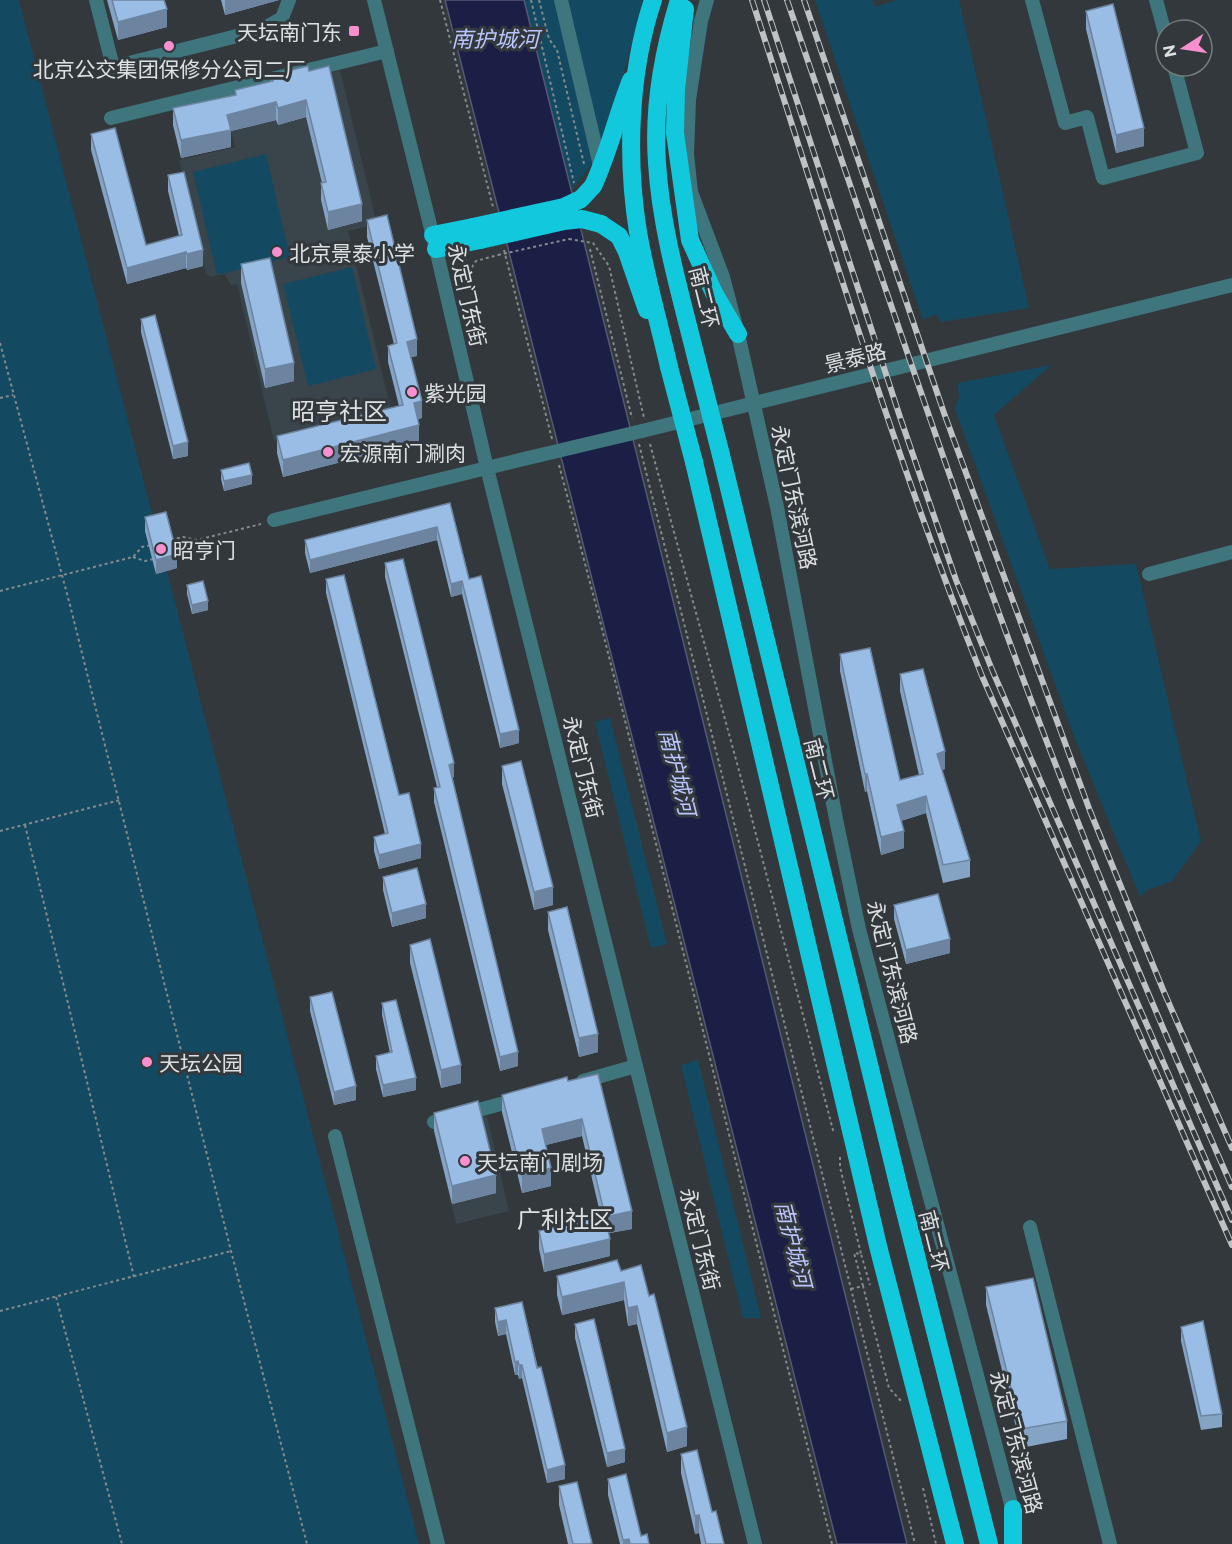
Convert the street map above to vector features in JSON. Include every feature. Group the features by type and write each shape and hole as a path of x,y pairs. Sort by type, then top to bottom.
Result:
{"highway":[{"path":"653,0 637,64 631,158 637,222 669,367 694,462 879,1250 955,1544"},
{"name":"南二环","path":"680,0 670,29 660,82 656,161 660,198 676,278 900,1192 989,1544"},
{"path":"686,0 676,89 675,133 690,240 714,293 738,334"},
{"path":"476,233 564,207 581,199 584,187 618,113 637,64"},
{"path":"434,242 476,233 582,219 601,224 618,237 627,252 669,367"},
{"path":"1013,1509 1013,1544"}],"street":[{"path":"96,0 113,67 261,30 282,18 289,0"},
{"name":"永定门东街","path":"374,0 487,468 755,1544"},
{"path":"561,0 593,168"},
{"path":"707,0 701,21 689,100 687,174 690,192 723,277 738,334"},
{"path":"1032,0 1065,123 1087,117 1103,178 1197,153 1177,78"},
{"path":"1156,0 1161,18"},
{"path":"111,118 387,51"},
{"name":"景泰路","path":"274,520 1232,285"},
{"name":"永定门东滨河路","path":"738,334 777,507 836,819 860,929 1022,1544"},
{"path":"1149,574 1232,552"},
{"path":"569,1085 636,1066"},
{"path":"434,1122 535,1094"},
{"path":"335,1136 438,1544"},
{"path":"1030,1227 1110,1544"}],"path":[{"path":"440,0 494,211"},
{"path":"531,0 584,187"},
{"path":"539,0 549,39 557,50 593,168"},
{"path":"498,255 569,239 593,243 609,266 640,429 915,1544"},
{"path":"503,245 552,439"},
{"path":"590,249 747,800 834,1135"},
{"path":"0,343 120,800 231,1251 307,1544"},
{"path":"0,399 13,395"},
{"path":"558,462 832,1544"},
{"path":"166,541 183,537 197,540 274,520"},
{"path":"170,555 187,551 197,540"},
{"path":"133,557 142,547 159,543"},
{"path":"0,591 133,557 146,561 162,557"},
{"path":"0,831 120,800"},
{"path":"25,825 134,1277"},
{"path":"840,1151 840,1167 871,1287"},
{"path":"0,1311 231,1251"},
{"path":"861,1254 854,1253 889,1388 902,1402"},
{"path":"851,1289 863,1286"},
{"path":"56,1297 122,1544"}],"shaded area":[{"name":"天坛公园","path":"0,0 19,0 419,1544 0,1544"},
{"path":"524,0 643,0 604,148 571,191"},
{"path":"815,0 872,0 875,7 897,0 959,0 1029,308 941,322 936,314 923,320"},
{"name":"北京景泰小学","path":"340,70 377,224 348,231 392,414 274,441 237,284 231,285 224,274 210,277 206,274 179,160 235,147 223,98"},
{"path":"266,154 290,257 217,275 193,172"},
{"path":"352,267 376,369 308,386 283,284"},
{"path":"1051,365 994,415 1050,569 1136,564 1201,841 1172,881 1147,890 1140,897 1074,736 955,409 959,397 958,383"},
{"path":"610,718 667,944 651,948 595,722"},
{"path":"698,1060 761,1318 743,1318 681,1065"},
{"name":"天坛南门剧场","path":"487,1116 509,1211 456,1224 434,1129"}],"water":[{"name":"南护城河","path":"445,0 524,0 907,1544 837,1544"}],"building":[{"path":"112,0 164,0 167,9 118,22"},
{"path":"1113,4 1144,128 1116,135 1086,11"},
{"path":"308,66 309,71 329,66 362,204 328,212 321,183 326,182 306,100 278,108 276,102 227,115 231,130 181,140 173,108 236,95 235,90 273,81 271,75"},
{"path":"115,128 146,245 182,235 168,175 184,172 203,250 187,254 186,252 127,268 91,134"},
{"path":"387,215 417,339 407,342 422,401 414,403 419,425 283,460 277,436 403,405 388,346 397,343 367,220"},
{"path":"270,258 294,363 265,369 241,264"},
{"path":"155,315 188,442 173,446 141,319"},
{"path":"249,463 252,475 224,481 221,470"},
{"path":"450,503 469,579 481,576 519,730 500,734 462,581 451,584 437,527 310,560 305,540"},
{"path":"166,512 177,554 156,560 145,517"},
{"path":"403,559 454,763 449,765 518,1052 500,1057 434,788 440,787 385,563"},
{"path":"344,575 399,795 409,793 421,844 379,855 374,837 388,833 326,579"},
{"path":"203,581 208,601 192,605 187,585"},
{"path":"870,648 900,780 923,774 900,674 923,669 945,751 937,754 970,860 943,865 926,796 897,805 904,831 881,837 867,774 865,774 840,654"},
{"path":"521,761 553,887 534,892 502,766"},
{"path":"417,868 426,904 392,913 383,877"},
{"path":"938,894 950,939 906,950 894,905"},
{"path":"567,907 598,1034 579,1038 548,912"},
{"path":"430,939 461,1065 441,1070 410,945"},
{"path":"332,992 356,1086 334,1092 310,997"},
{"path":"396,1000 416,1078 383,1085 376,1056 392,1052 382,1003"},
{"path":"598,1074 632,1211 605,1217 610,1239 544,1254 539,1231 605,1216 582,1119 542,1129 551,1168 522,1176 502,1095 567,1077 568,1081"},
{"name":"天坛南门剧场","path":"478,1101 496,1175 452,1186 434,1113"},
{"path":"617,1260 621,1271 641,1265 649,1296 654,1294 687,1427 667,1433 637,1306 628,1308 624,1282 562,1297 557,1276"},
{"path":"1033,1278 1067,1421 1021,1429 986,1287"},
{"path":"522,1302 537,1368 541,1367 565,1465 547,1470 522,1365 519,1365 518,1361 515,1362 506,1320 498,1322 495,1308"},
{"path":"594,1319 625,1449 607,1453 575,1324"},
{"path":"1203,1321 1222,1414 1201,1416 1181,1327"},
{"path":"697,1450 712,1512 716,1511 724,1544 706,1544 699,1515 695,1516 681,1454"},
{"path":"626,1474 641,1536 647,1534 649,1544 630,1544 629,1539 623,1540 608,1479"},
{"path":"577,1482 592,1543 589,1544 573,1544 559,1486"}],"railway":[{"path":"752,0 890,424 982,676 1232,1245"},
{"path":"764,0 900,417 956,580 993,672 1232,1220"},
{"path":"787,0 927,410 1037,716 1113,910 1232,1187"},
{"path":"804,0 944,413 1090,811 1164,992 1232,1148"}],"place":[{"name":"天坛南门东","path":"354,31"},
{"name":"北京公交集团保修分公司二厂","path":"169,46"},
{"name":"北京景泰小学","path":"277,252"},
{"name":"紫光园","path":"412,392"},
{"name":"宏源南门涮肉","path":"328,452"},
{"name":"昭亨门","path":"161,549"},
{"name":"天坛公园","path":"147,1062"},
{"name":"天坛南门剧场","path":"465,1161"}],"district":[{"name":"昭亨社区","path":"339,410"},
{"name":"广利社区","path":"565,1218"}]}
